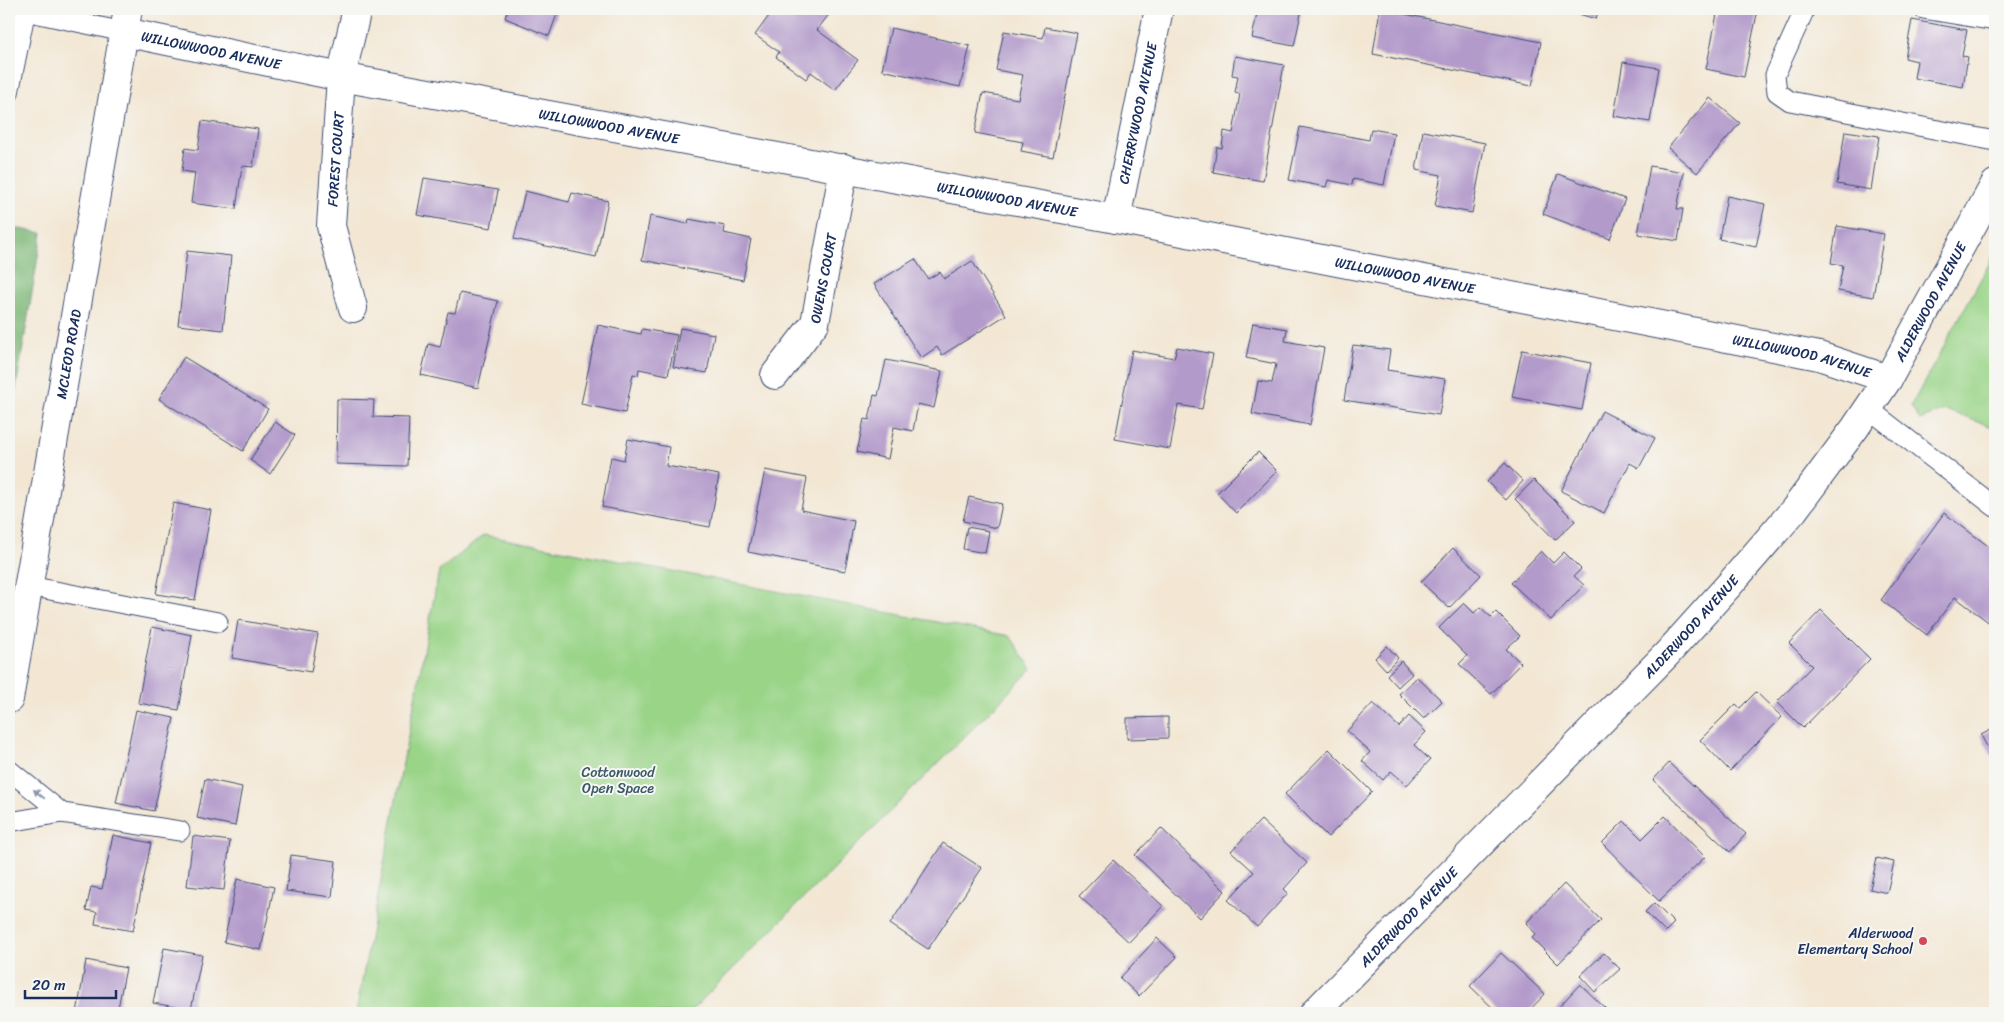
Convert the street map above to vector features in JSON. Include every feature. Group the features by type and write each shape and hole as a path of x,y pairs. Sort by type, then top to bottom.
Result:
{"street":[{"name":"FOREST COURT","path":"353,308 331,226 341,77 357,9"},
{"name":"CHERRYWOOD AVENUE","path":"1116,218 1159,9"},
{"name":"WILLOWWOOD AVENUE","path":"126,20 341,77 1116,218 1819,356 1888,379"},
{"name":"MCLEOD ROAD","path":"9,699 13,646 29,586 126,20"},
{"name":"OWENS COURT","path":"775,375 815,323 844,168"},
{"name":"ALDERWOOD AVENUE","path":"1314,1013 1685,634 1794,510 1869,409 1888,379 1995,184"}],"lane":[{"path":"1805,9 1775,75 1777,92 1790,101 1995,140"},
{"path":"1923,9 1995,22"},
{"path":"9,93 26,10 126,20"},
{"path":"1869,409 1995,507"},
{"path":"29,586 218,622"},
{"path":"9,770 62,813"},
{"path":"9,822 62,813 180,830"}],"green space":[{"path":"9,227 42,233 9,430"},
{"path":"1995,253 1995,428 1945,410 1920,420 1911,406"},
{"name":"Cottonwood Open Space","path":"484,535 1010,636 1032,669 689,1013 356,1013 439,571"}],"building":[{"path":"508,9 559,9 549,36 505,18"},
{"path":"774,9 792,9 801,15 805,9 825,9 830,13 817,30 858,60 835,90 811,72 806,79 776,57 779,52 755,35"},
{"path":"1258,9 1302,9 1294,46 1252,38"},
{"path":"1380,9 1541,42 1532,86 1373,54"},
{"path":"1561,9 1599,9 1596,19"},
{"path":"1718,9 1758,9 1744,77 1706,69"},
{"path":"1912,20 1967,30 1962,56 1968,57 1963,87 1914,78 1917,61 1905,58"},
{"path":"1045,27 1077,33 1053,157 1021,151 1023,142 975,133 983,93 1018,99 1023,75 996,70 1004,31 1043,38"},
{"path":"891,28 970,46 960,87 882,70"},
{"path":"1235,56 1284,65 1263,181 1213,172 1217,147 1222,148 1224,131 1233,133 1240,94 1235,93 1238,76 1232,75"},
{"path":"1623,62 1659,68 1650,122 1614,116"},
{"path":"1710,98 1740,123 1697,173 1668,148"},
{"path":"202,121 258,129 253,167 242,166 236,209 191,203 195,173 182,171 185,148 198,150"},
{"path":"1300,127 1369,140 1371,129 1394,133 1384,185 1353,179 1352,185 1328,180 1326,187 1289,180"},
{"path":"1423,131 1485,143 1472,213 1435,206 1441,175 1416,170"},
{"path":"1845,131 1879,136 1871,190 1837,184"},
{"path":"1650,166 1684,172 1677,209 1683,209 1678,241 1638,234"},
{"path":"1558,174 1625,199 1610,239 1543,214"},
{"path":"424,178 498,190 491,228 417,215"},
{"path":"525,191 569,202 572,193 608,201 596,257 514,239"},
{"path":"1727,196 1765,204 1756,247 1719,239"},
{"path":"650,216 688,224 689,219 725,226 724,233 751,239 743,280 642,260"},
{"path":"1837,226 1884,234 1873,297 1838,291 1843,265 1831,263"},
{"path":"187,251 231,256 223,330 178,325"},
{"path":"915,259 928,279 940,272 944,279 972,261 1006,315 942,355 937,347 921,358 874,284"},
{"path":"460,293 498,301 478,388 421,375 428,344 440,347 448,312 455,313"},
{"path":"1253,323 1287,329 1285,341 1324,348 1310,425 1252,414 1258,381 1272,383 1276,364 1246,358"},
{"path":"598,325 641,334 642,329 677,335 668,375 639,369 638,375 633,374 625,413 581,404"},
{"path":"680,328 714,334 707,373 673,367"},
{"path":"1353,345 1390,350 1387,370 1445,379 1439,415 1344,400"},
{"path":"1177,347 1213,354 1202,409 1178,405 1170,449 1115,439 1132,350 1174,358"},
{"path":"1522,350 1591,363 1582,410 1512,397"},
{"path":"184,357 268,409 243,451 159,399"},
{"path":"886,360 942,371 934,408 918,404 913,431 894,427 888,459 857,452 864,419 869,420 874,395 878,396"},
{"path":"337,399 374,400 373,417 409,418 407,466 336,464"},
{"path":"1602,411 1655,438 1639,468 1630,463 1604,513 1561,491"},
{"path":"275,422 295,435 270,474 250,460"},
{"path":"628,439 669,447 666,466 719,475 710,527 602,507 611,457 624,460"},
{"path":"1258,452 1277,471 1236,513 1217,493"},
{"path":"1505,463 1523,481 1506,500 1487,482"},
{"path":"765,470 807,478 801,510 854,521 845,571 748,552"},
{"path":"1534,480 1575,521 1555,540 1515,499"},
{"path":"969,497 1002,504 997,528 963,521"},
{"path":"173,503 211,510 195,600 156,594"},
{"path":"1944,513 1995,551 1995,627 1955,597 1927,635 1881,600"},
{"path":"967,527 989,531 985,553 963,549"},
{"path":"1453,548 1481,575 1449,608 1421,582"},
{"path":"1541,551 1553,563 1564,552 1581,569 1574,576 1584,585 1551,620 1511,583"},
{"path":"1464,603 1474,613 1480,607 1491,617 1496,612 1520,636 1506,649 1521,663 1491,694 1459,664 1467,656 1439,628"},
{"path":"1821,610 1870,659 1803,728 1777,702 1812,666 1789,643"},
{"path":"238,620 318,634 311,672 232,658"},
{"path":"152,627 192,635 179,710 138,703"},
{"path":"1387,646 1398,658 1386,670 1375,658"},
{"path":"1401,661 1412,674 1398,687 1387,675"},
{"path":"1417,677 1442,701 1424,719 1399,694"},
{"path":"1756,692 1782,717 1730,771 1700,740 1736,704 1740,708"},
{"path":"1373,703 1399,727 1409,716 1426,732 1414,745 1430,760 1407,785 1391,771 1383,780 1362,761 1370,752 1347,731"},
{"path":"136,710 174,718 154,811 116,803"},
{"path":"1168,717 1168,738 1127,739 1127,718"},
{"path":"1995,728 1995,762 1981,735"},
{"path":"1329,749 1372,792 1328,837 1285,794"},
{"path":"1669,763 1746,834 1730,852 1653,780"},
{"path":"205,779 242,787 235,826 197,818"},
{"path":"1665,816 1705,857 1659,901 1602,843 1624,821 1642,839"},
{"path":"1261,820 1307,863 1284,889 1288,893 1257,927 1228,900 1254,872 1231,851"},
{"path":"1161,828 1225,891 1200,918 1135,855"},
{"path":"113,835 151,843 133,931 95,924 97,912 86,910 91,887 102,889"},
{"path":"193,836 230,841 224,890 187,886"},
{"path":"943,843 982,868 928,949 890,924"},
{"path":"291,855 336,861 332,897 286,891"},
{"path":"1877,858 1894,862 1887,893 1870,889"},
{"path":"1113,860 1163,906 1129,942 1079,896"},
{"path":"237,879 274,887 261,950 224,942"},
{"path":"1564,884 1601,920 1558,964 1532,938 1536,934 1526,923"},
{"path":"1654,903 1674,923 1665,932 1645,912"},
{"path":"1157,938 1177,957 1139,996 1120,978"},
{"path":"164,948 202,955 191,1010 153,1003"},
{"path":"1501,953 1545,994 1527,1013 1498,1013 1470,986"},
{"path":"1604,953 1620,969 1595,992 1580,976"},
{"path":"86,960 126,968 117,1013 77,1013"},
{"path":"1580,984 1606,1009 1602,1013 1559,1013 1556,1010"}],"place":[{"name":"Alderwood Elementary School","path":"1923,941"}]}
